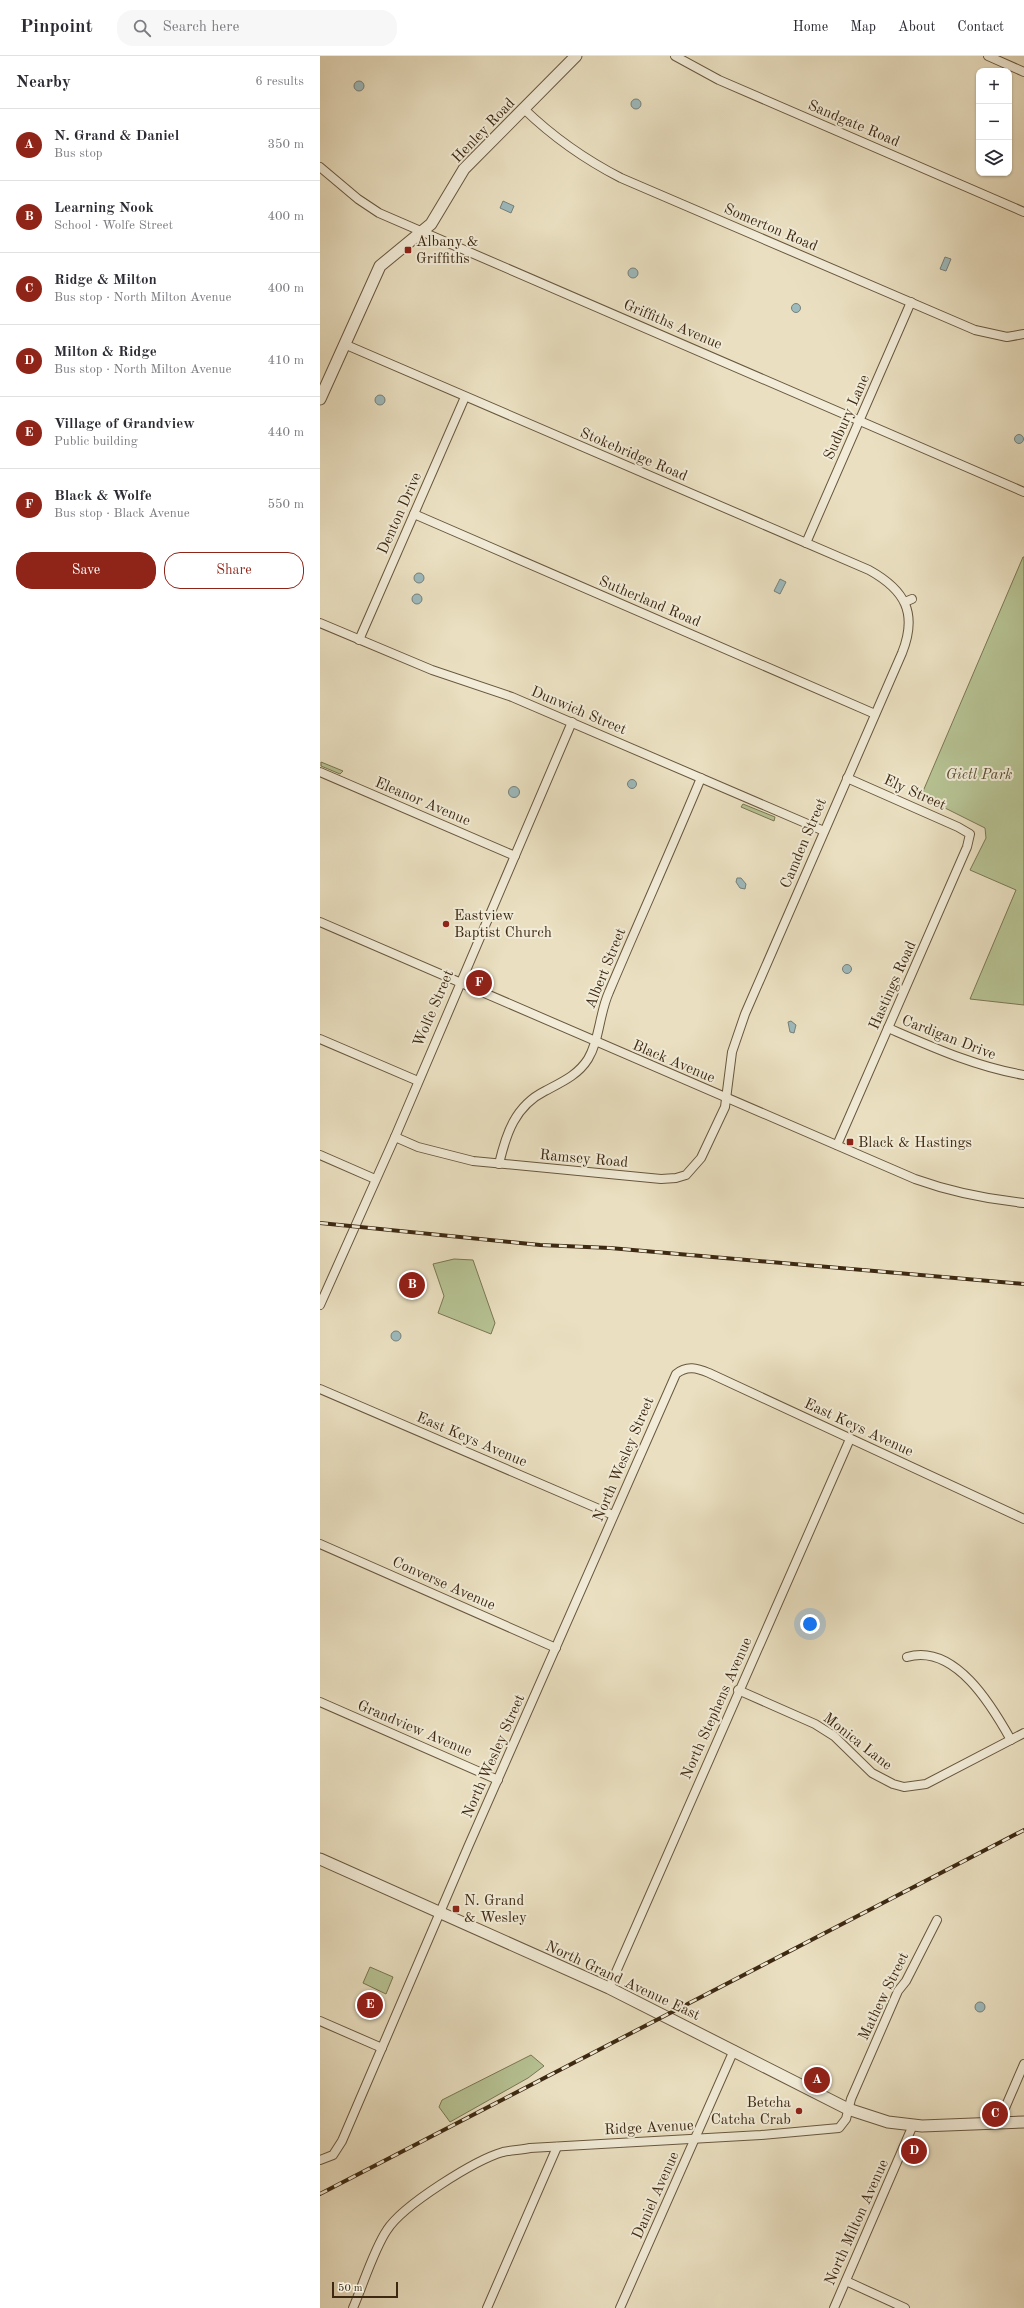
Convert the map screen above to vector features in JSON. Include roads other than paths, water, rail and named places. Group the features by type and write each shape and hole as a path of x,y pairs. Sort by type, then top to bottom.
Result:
{"street":[{"name":"Henley Road","path":"320,399 380,266 434,221 464,169 576,56"},
{"name":"Sandgate Road","path":"675,56 719,80 1024,212"},
{"path":"988,56 1024,72"},
{"name":"Somerton Road","path":"524,109 550,134 582,158 620,178 985,334 1007,337 1024,334"},
{"name":"Griffiths Avenue","path":"320,167 368,207 422,232 1024,492"},
{"name":"Sudbury Lane","path":"806,543 911,302"},
{"name":"Stokebridge Road","path":"344,344 880,576 908,601"},
{"name":"Denton Drive","path":"359,640 465,397"},
{"name":"Sutherland Road","path":"414,514 875,714"},
{"name":"Camden Street","path":"726,1098 735,1038 908,638 910,628 908,601"},
{"name":"Dunwich Street","path":"320,623 432,670 512,697 824,831"},
{"name":"Wolfe Street","path":"320,1305 395,1137 459,983 572,722"},
{"name":"Eleanor Avenue","path":"320,772 515,856"},
{"name":"Albert Street","path":"499,1164 508,1130 520,1110 544,1091 574,1075 588,1059 595,1042 608,995 701,778"},
{"name":"Ely Street","path":"847,778 958,827 970,834"},
{"name":"Hastings Road","path":"837,1145 967,847 970,834"},
{"name":"Black Avenue","path":"320,922 595,1042 949,1191 987,1200 1024,1203"},
{"name":"Cardigan Drive","path":"888,1028 976,1064 998,1071 1024,1075"},
{"path":"320,1039 418,1081"},
{"name":"Ramsey Road","path":"395,1137 444,1154 499,1164 661,1179 676,1178 690,1171 702,1158 724,1109 726,1098"},
{"path":"320,1155 375,1179"},
{"name":"East Keys Avenue","path":"681,1370 692,1368 709,1373 1024,1519"},
{"name":"North Wesley Street","path":"320,2160 333,2155 342,2141 672,1380 681,1370"},
{"name":"East Keys Avenue","path":"320,1389 614,1515"},
{"name":"North Stephens Avenue","path":"609,1988 738,1690 850,1439"},
{"name":"Converse Avenue","path":"320,1544 556,1648"},
{"path":"907,1657 918,1654 932,1657 943,1661 968,1678 990,1702 1011,1740"},
{"name":"Monica Lane","path":"738,1690 815,1724 834,1736 872,1773 893,1784 904,1787 926,1784 1024,1733"},
{"name":"Grandview Avenue","path":"320,1702 498,1780"},
{"name":"North Grand Avenue East","path":"320,1859 609,1988 848,2109 877,2120 913,2125"},
{"name":"Mathew Street","path":"848,2109 850,2099 898,1991 906,1981 937,1920"},
{"path":"320,2021 382,2048"},
{"name":"Daniel Avenue","path":"620,2308 734,2050"},
{"path":"1003,2123 1002,2115 1024,2064"},
{"name":"Ridge Avenue","path":"557,2147 835,2130 844,2123 848,2109"},
{"path":"913,2125 1024,2122"},
{"name":"North Milton Avenue","path":"834,2308 913,2125"},
{"path":"353,2308 386,2230 402,2212 443,2184 487,2158 503,2152 557,2147 486,2308"},
{"path":"846,2281 905,2308"}],"water":[{"path":"359,81 364,86 359,91 354,86"},
{"path":"636,99 641,104 636,109 631,104"},
{"path":"503,201 514,206 511,213 500,208"},
{"path":"945,257 951,259 946,271 940,269"},
{"path":"633,268 638,273 633,278 628,273"},
{"path":"796,303 801,308 796,313 791,308"},
{"path":"378,395 382,395 385,400 382,405 378,405 375,402 375,398"},
{"path":"1019,434 1024,439 1019,444 1014,439"},
{"path":"417,573 421,573 423,574 423,582 417,583 414,580 414,576"},
{"path":"780,579 786,582 780,594 774,591"},
{"path":"417,594 422,599 417,604 412,599"},
{"path":"632,779 637,784 632,789 627,784"},
{"path":"512,787 516,787 518,788 518,796 512,797 509,794 509,790"},
{"path":"737,878 741,878 746,884 745,889 740,888 736,882"},
{"path":"847,964 852,969 847,974 842,969"},
{"path":"791,1021 796,1025 794,1033 790,1032 788,1022"},
{"path":"394,1331 398,1331 400,1332 400,1340 394,1341 391,1338 391,1334"},
{"path":"978,2002 982,2002 984,2003 984,2011 978,2012 975,2009 975,2005"}],"railway":[{"path":"320,1223 540,1245 610,1248 1024,1284"},
{"path":"320,2194 1024,1830"}],"place":[{"name":"Albany & Griffiths","path":"408,250"},
{"name":"Eastview Baptist Church","path":"446,924"},
{"name":"Black & Wolfe","path":"479,983"},
{"name":"Black & Hastings","path":"850,1142"},
{"name":"Learning Nook","path":"412,1285"},
{"name":"N. Grand & Wesley","path":"456,1909"},
{"name":"Village of Grandview","path":"370,2005"},
{"name":"N. Grand & Daniel","path":"817,2080"},
{"name":"Betcha Catcha Crab","path":"799,2111"},
{"name":"Ridge & Milton","path":"995,2114"},
{"name":"Milton & Ridge","path":"914,2151"}],"park label":[{"name":"Gietl Park","path":"979,774"}]}
